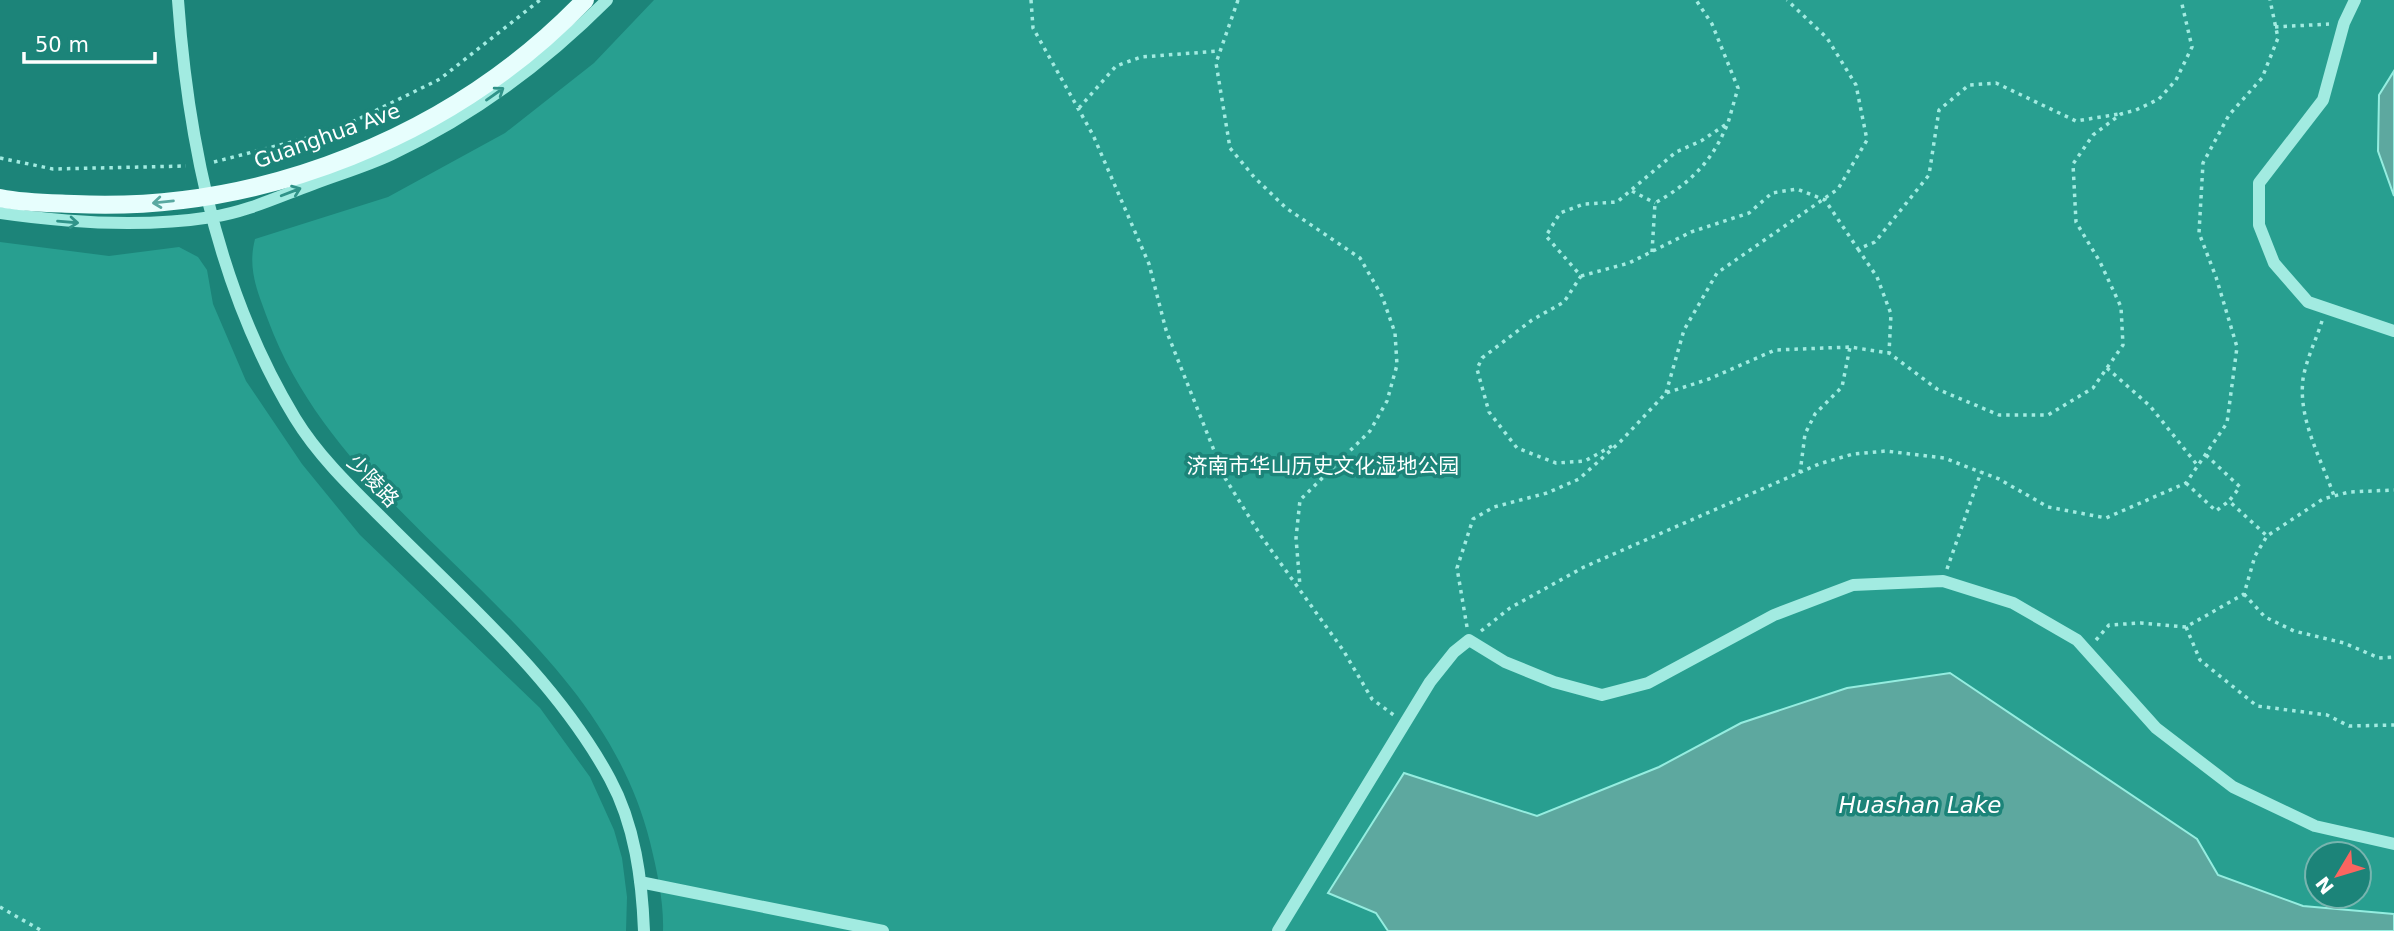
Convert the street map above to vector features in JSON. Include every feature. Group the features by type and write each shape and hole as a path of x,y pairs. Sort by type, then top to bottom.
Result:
{"main road":[{"name":"Guanghua Ave","path":"0,198 100,205 164,203 283,180 415,129 526,55 585,0"}],"street":[{"name":"少陵路","path":"178,0 183,73 200,166 229,277 269,369 296,419 341,477 558,697 611,780 633,841 644,931"},
{"path":"0,213 71,224 213,217 274,199 392,154 494,96 582,25 607,0"},
{"path":"2355,0 2344,23 2323,100 2259,183 2259,225 2274,263 2308,302 2394,331"},
{"path":"1278,931 1430,682 1454,652 1469,640 1505,662 1554,682 1602,695 1648,683 1774,615 1853,585 1943,581 2013,603 2077,640 2156,728 2233,787 2315,825 2394,844"},
{"path":"640,882 883,931"}],"path":[{"path":"0,158 53,169 200,166 334,131 440,79 540,0"},
{"path":"1031,0 1033,28 1079,108 1149,264 1166,330 1204,418 1225,478 1261,536 1301,589 1372,699 1405,723"},
{"path":"1238,0 1216,63 1230,148 1254,177 1286,208 1360,258 1382,296 1395,333 1397,366 1387,401 1370,431 1300,500 1296,538 1301,589"},
{"path":"1655,203 1694,178 1720,144 1738,88 1712,24 1696,0"},
{"path":"1787,0 1827,38 1856,85 1867,139 1838,189 1717,274 1684,330 1666,393 1620,442 1579,479 1547,493 1494,507 1473,519 1457,568 1469,640 1510,608 1584,567 1800,473 1853,454 1886,451 1944,458 1981,472 2048,507 2106,517 2166,489 2186,484 2227,423 2237,347 2216,277 2199,233 2203,163 2229,115 2262,78 2278,38 2270,0"},
{"path":"1857,249 1875,242 1929,175 1939,110 1969,85 1996,83 2076,121 2121,114 2159,99 2176,80 2192,47 2181,0"},
{"path":"2275,27 2344,23"},
{"path":"1079,108 1116,66 1141,57 1219,51"},
{"path":"1666,393 1709,379 1775,350 1850,347 1889,353 1937,389 1999,415 2048,415 2093,388 2123,345 2121,307 2100,262 2076,222 2073,164 2093,135 2121,114"},
{"path":"1581,276 1546,236 1560,213 1584,204 1617,202 1676,152 1701,141 1728,123"},
{"path":"1631,190 1655,203"},
{"path":"1620,442 1586,461 1556,463 1517,448 1489,412 1477,369 1482,358 1532,320 1564,302 1581,276 1629,263 1691,232 1721,225 1749,213 1772,193 1797,190 1825,200 1877,277 1891,314 1889,353"},
{"path":"1652,251 1655,203"},
{"path":"2326,309 2303,378 2303,407 2312,441 2334,496"},
{"path":"1800,473 1805,434 1815,414 1842,387 1850,347"},
{"path":"2107,368 2150,406 2198,466"},
{"path":"2186,484 2217,511 2240,487 2206,454"},
{"path":"1943,581 1981,472"},
{"path":"2092,645 2109,625 2141,623 2186,627 2244,594 2255,556 2267,536 2323,499 2348,492 2394,490"},
{"path":"2229,501 2267,536"},
{"path":"2244,594 2265,617 2294,631 2344,643 2379,658 2394,657"},
{"path":"2186,627 2200,660 2257,706 2327,715 2349,726 2394,725"},
{"path":"0,906 42,931"}],"green space":[{"name":"济南市华山历史文化湿地公园","path":"654,0 2394,0 2394,931 663,931 661,898 650,842 621,765 578,697 525,635 408,519 352,459 304,393 268,320 253,271 255,239 388,197 505,133 594,63"},
{"path":"0,242 109,256 179,247 198,257 207,270 213,304 246,381 302,464 360,535 540,708 590,777 614,830 622,858 627,897 626,931 0,931"}],"water":[{"path":"2394,71 2394,196 2378,151 2379,95"},
{"name":"Huashan Lake","path":"1950,673 2197,839 2218,875 2303,906 2303,910 2394,914 2394,931 1388,931 1376,913 1328,893 1404,773 1537,816 1659,767 1741,723 1847,688"}]}
